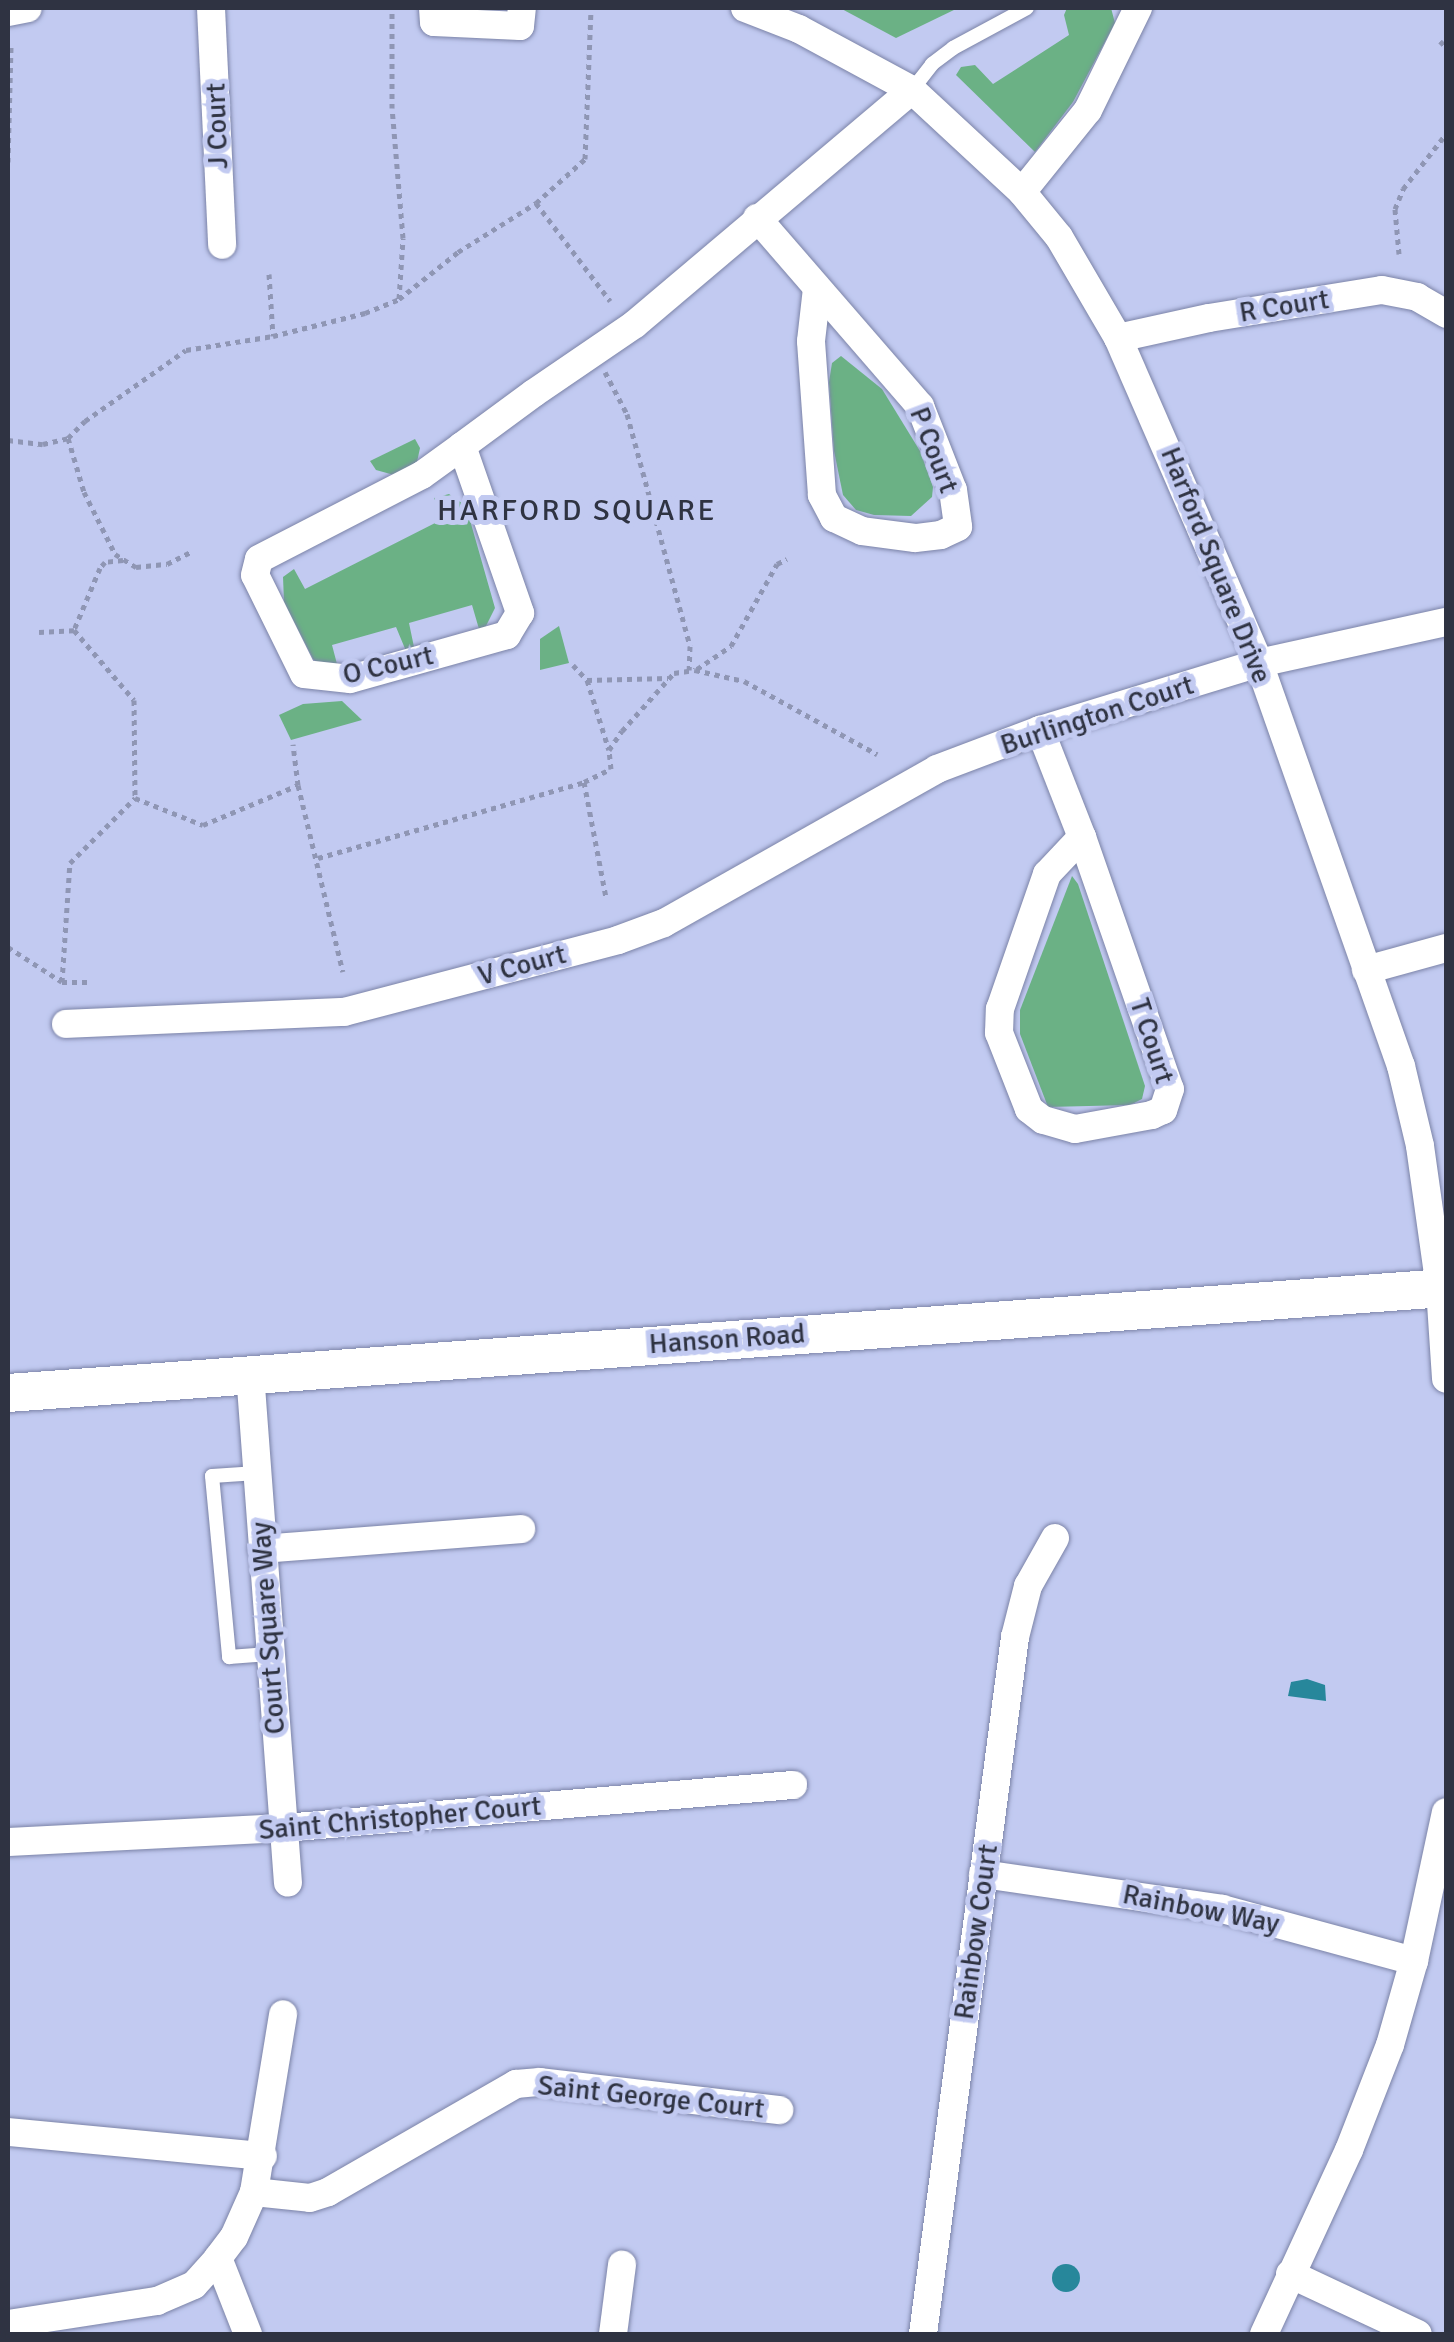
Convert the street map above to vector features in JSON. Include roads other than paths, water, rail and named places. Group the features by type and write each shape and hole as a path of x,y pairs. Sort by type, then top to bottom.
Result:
{"street":[{"path":"8,12 28,8"},
{"name":"J Court","path":"211,8 222,245"},
{"path":"433,8 434,22 520,26 522,8"},
{"name":"Harford Square Drive","path":"745,8 798,29 912,90 1022,192 1059,237 1118,338 1259,664 1401,1066 1420,1146 1443,1288 1446,1379"},
{"path":"1022,192 1088,110 1138,8"},
{"name":"O Court","path":"462,446 520,613 507,635 350,679 304,674 255,575 259,559 422,476 462,446 592,353 635,324 912,90"},
{"name":"P Court","path":"757,218 920,406 953,490 958,526 941,536 915,538 862,530 834,518 822,496 811,340 817,288"},
{"name":"R Court","path":"1118,338 1382,290 1417,298 1446,314"},
{"path":"1259,664 1446,622"},
{"name":"Burlington Court","path":"937,769 1040,730 1259,664"},
{"name":"T Court","path":"1040,730 1082,837 1170,1099 1152,1116 1074,1128 1043,1120 1028,1109 999,1033 1000,1010 1047,874 1082,837"},
{"name":"V Court","path":"66,1024 344,1012 618,940 664,923 937,769"},
{"path":"1366,970 1446,948"},
{"name":"Hanson Road","path":"8,1393 1443,1288"},
{"name":"Court Square Way","path":"250,1374 288,1883"},
{"path":"262,1550 521,1529"},
{"name":"Rainbow Court","path":"923,2334 1015,1636 1028,1586 1055,1538"},
{"name":"Saint Christopher Court","path":"8,1842 284,1828 793,1785"},
{"path":"1264,2334 1349,2150 1390,2045 1414,1961 1446,1812"},
{"name":"Rainbow Way","path":"984,1874 1222,1909 1414,1961"},
{"path":"8,2324 158,2301 194,2284 218,2258 234,2236 254,2192 263,2156 283,2014"},
{"name":"Saint George Court","path":"254,2192 310,2198 328,2192 516,2084 540,2082 778,2110"},
{"path":"8,2132 263,2156"},
{"path":"218,2258 248,2334"},
{"path":"613,2334 622,2265"},
{"path":"1290,2274 1418,2334"}],"lane":[{"path":"912,90 932,64 953,48 1027,8"},
{"path":"257,1474 212,1476 228,1657 269,1654"}],"district":[{"name":"HARFORD SQUARE","path":"577,511"}]}
